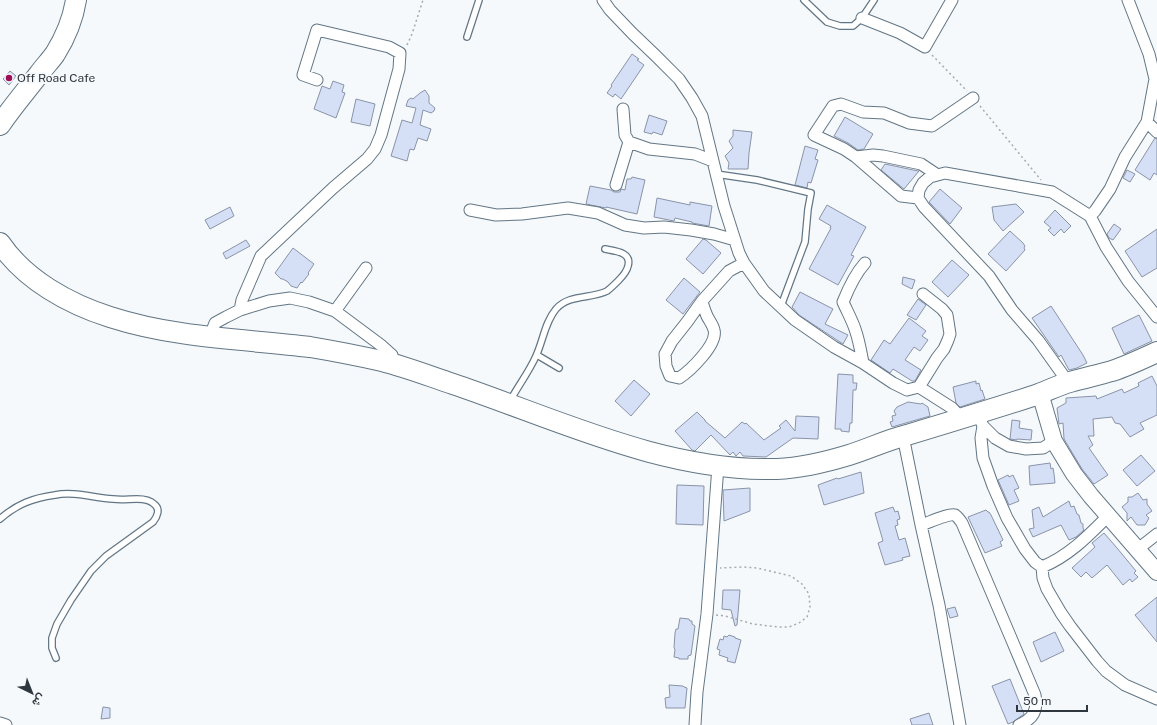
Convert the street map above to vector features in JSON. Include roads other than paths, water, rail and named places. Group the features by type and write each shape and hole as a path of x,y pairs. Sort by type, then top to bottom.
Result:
{"highway":[{"path":"0,125 54,55 70,24 74,13 76,0"},
{"path":"0,243 13,260 26,272 48,287 85,307 109,317 138,325 168,330 231,340 313,348 345,353 393,364 509,403 597,436 632,447 682,460 718,466 780,469 798,467 848,456 903,436 974,419 1068,382 1115,370 1157,352"}],"street":[{"path":"603,0 610,10 632,33 679,79 692,98 702,116 724,206 744,264 764,291 795,320 834,347 907,390 919,387 944,349 950,334 947,315 942,309 923,294"},
{"path":"862,18 900,33 925,47 952,0"},
{"path":"1090,216 1110,188 1125,157 1147,122 1156,78 1149,54 1128,0"},
{"path":"240,310 242,300 261,256 333,188 367,160 375,149 381,135 399,69 400,53 389,47 317,30 303,75 317,80"},
{"path":"918,198 901,196 844,149 814,135 833,106 841,104 863,112 884,113 909,123 932,126 973,98"},
{"path":"616,185 629,142 626,135 623,109"},
{"path":"1147,122 1157,132"},
{"path":"629,142 649,149 695,154 713,161"},
{"path":"856,158 873,155 883,156 921,164 936,174"},
{"path":"1068,382 1038,340 1012,310 989,276 924,207 918,198 919,190 922,183 930,177 936,174 945,173 1052,192 1090,216 1106,247 1128,281 1157,317"},
{"path":"470,210 496,215 522,214 568,208 598,213 625,225 644,228 664,227 691,230 735,240"},
{"path":"863,363 854,327 843,302 854,277 865,263"},
{"path":"702,301 706,315 714,330 714,339 710,347 686,374 679,378 670,376 666,366 665,354 672,341 688,322 702,301 729,271 744,264"},
{"path":"335,311 366,268"},
{"path":"210,336 215,324 240,310 269,301 290,298 309,302 335,311 382,346 392,356 393,364"},
{"path":"919,387 952,408 974,419 995,438 1009,446 1026,449 1043,448 1054,441"},
{"path":"1040,393 1054,441 1074,474 1091,496 1157,572"},
{"path":"974,419 981,438 983,458 1007,518 1025,549 1035,562 1042,567 1043,578 1047,589 1061,613 1106,671 1125,685 1157,699"},
{"path":"903,436 939,605 960,725"},
{"path":"695,725 697,692 707,614 718,466"},
{"path":"921,525 954,515 958,517 962,523 1011,638 1036,703 1033,716 1029,720 1019,725"},
{"path":"1042,567 1065,555 1084,540 1108,516"},
{"path":"1138,549 1157,534"},
{"path":"0,723 6,725"}],"lane":[{"path":"467,38 479,0"},
{"path":"804,0 827,22 840,26 853,26 862,18 874,0"},
{"path":"716,174 757,180 811,193 805,242 781,307"},
{"path":"509,403 537,355 550,318 559,305 565,301 608,290 627,270 629,263 628,258 624,254 605,249"},
{"path":"537,355 559,368"},
{"path":"0,519 22,503 64,493 115,499 147,500 155,504 158,508 157,517 153,522 144,530 106,556 91,571 71,600 57,624 52,638 52,648 56,658"}],"place":[{"name":"Off Road Cafe","path":"9,78"}]}
